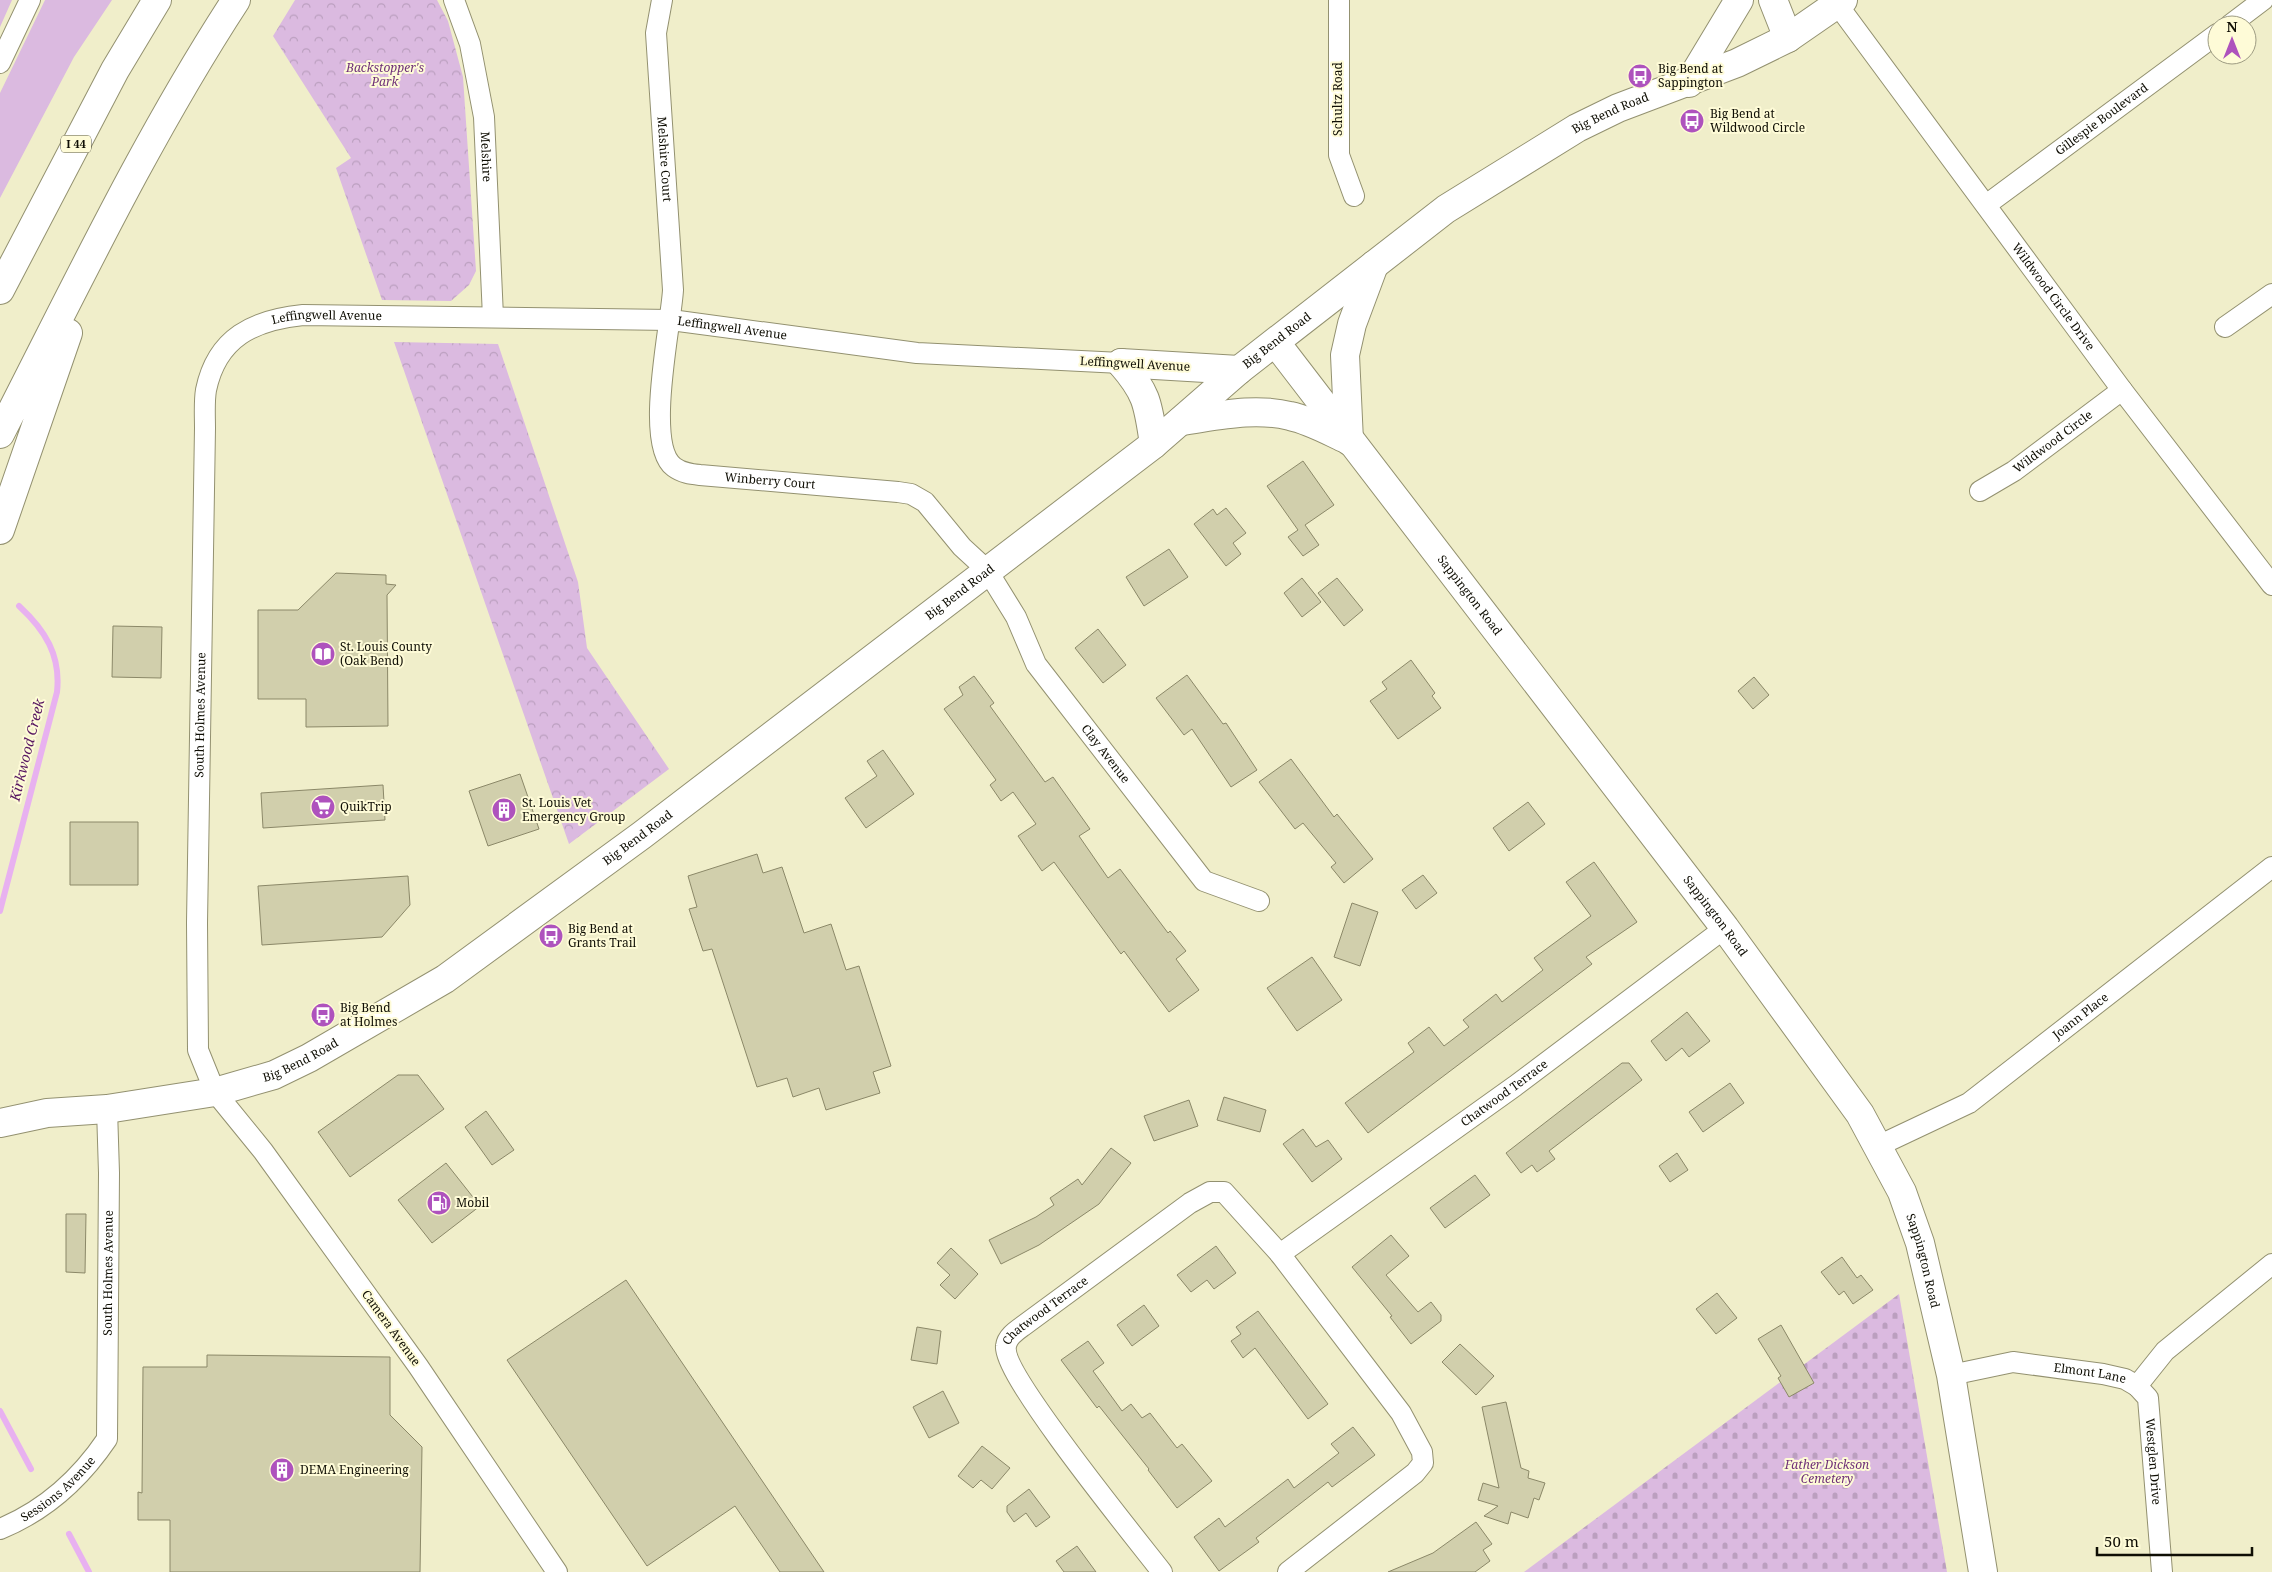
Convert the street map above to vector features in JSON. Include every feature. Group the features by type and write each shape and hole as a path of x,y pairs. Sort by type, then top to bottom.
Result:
{"main road":[{"name":"I 44","path":"0,290 115,70 157,0"},
{"path":"0,434 150,144 206,45 236,0"},
{"path":"1688,83 1739,0"},
{"path":"1773,0 1788,38"},
{"name":"Big Bend Road","path":"0,1106 47,1112 107,1109 215,1092 274,1075 309,1058 444,979 642,836 1154,444 1239,370 1276,343 1375,262 1446,209 1578,128 1618,108 1737,64 1788,38 1840,2"},
{"path":"0,530 97,247"},
{"path":"1181,421 1239,413 1274,413 1310,422 1350,441 1345,355 1358,308 1375,262"},
{"name":"Sappington Road","path":"1276,343 1725,928 1860,1114 1902,1192 1920,1243 1951,1376 1983,1572"},
{"path":"1121,363 1140,386 1148,404 1154,444"},
{"name":"Leffingwell Avenue","path":"1121,363 1239,370"},
{"name":"Big Bend Road","path":"0,1123 47,1112"}],"street":[{"path":"0,63 30,0"},
{"name":"Melshire","path":"454,0 470,44 484,117 493,318"},
{"name":"Melshire Court","path":"662,0 656,33 673,290 671,320"},
{"name":"Schultz Road","path":"1339,0 1339,155 1354,196"},
{"path":"2243,15 2263,0"},
{"name":"Wildwood Circle Drive","path":"1840,2 2122,390 2272,585"},
{"name":"Gillespie Boulevard","path":"1986,205 2207,41"},
{"path":"2225,327 2272,294"},
{"name":"Leffingwell Avenue","path":"229,342 257,325 278,318 303,315 671,320 917,353 1121,363"},
{"name":"Winberry Court","path":"671,320 665,352 659,434 661,447 673,467 700,476 911,494 925,502 962,547 987,570"},
{"name":"South Holmes Avenue","path":"215,1092 198,1050 197,1038 205,428 206,392 211,372 229,342"},
{"name":"Wildwood Circle","path":"1980,491 2014,471 2122,390"},
{"name":"Clay Avenue","path":"987,570 1016,617 1036,664 1204,881 1259,901"},
{"name":"Joann Place","path":"1878,1146 1969,1103 2272,867"},
{"name":"Chatwood Terrace","path":"1280,1254 1514,1086 1725,928"},
{"name":"Camera Avenue","path":"215,1092 264,1151 406,1350 557,1572"},
{"name":"South Holmes Avenue","path":"106,1439 109,1173 107,1109"},
{"name":"Chatwood Terrace","path":"1162,1572 1042,1414 1009,1362 1006,1347 1009,1338 1023,1326 1190,1203 1210,1192 1224,1192 1280,1254 1401,1413 1422,1452 1423,1463 1415,1473 1288,1572"},
{"name":"Elmont Lane","path":"1951,1376 2013,1362 2103,1374 2125,1379 2137,1386 2165,1351 2272,1264"},
{"name":"Westglen Drive","path":"2137,1386 2148,1398 2162,1572"},
{"name":"Sessions Avenue","path":"0,1529 18,1521 69,1486 90,1464 106,1439"}],"green space":[{"path":"0,0 12,0 0,27"},
{"path":"45,0 112,0 74,57 0,198 0,93"},
{"name":"Backstopper's Park","path":"295,0 437,0 448,21 463,77 476,271 469,285 451,301 382,300 336,168 351,158 273,36"},
{"path":"394,342 498,344 578,582 587,648 669,769 569,844"},
{"name":"Father Dickson Cemetery","path":"1899,1294 1947,1572 1524,1572"}],"building":[{"path":"1303,461 1334,505 1305,525 1319,545 1303,556 1288,537 1298,530 1267,486"},
{"path":"1226,508 1246,533 1233,543 1241,554 1226,566 1194,524 1213,509 1217,515"},
{"path":"1169,549 1188,577 1144,606 1126,577"},
{"name":"St. Louis County (Oak Bend)","path":"336,573 386,575 386,584 396,585 387,595 388,726 306,727 306,699 258,699 258,610 298,610"},
{"path":"1302,578 1321,602 1302,617 1284,593"},
{"path":"1337,578 1363,610 1344,626 1318,593"},
{"path":"113,626 162,627 161,678 112,677"},
{"path":"1098,629 1126,665 1103,683 1075,648"},
{"path":"1411,660 1435,693 1432,696 1441,708 1398,739 1370,701 1387,689 1382,682"},
{"path":"1187,675 1223,724 1226,723 1257,770 1231,787 1192,729 1184,735 1156,698"},
{"path":"974,676 994,703 990,706 1045,782 1053,777 1090,829 1079,836 1108,878 1120,869 1168,933 1170,931 1186,951 1176,959 1199,990 1169,1012 1124,951 1121,954 1054,862 1042,871 1018,836 1036,824 1013,792 1001,801 990,785 996,780 944,709 963,695 959,687"},
{"path":"1754,677 1769,695 1753,709 1738,691"},
{"path":"883,750 914,794 866,828 845,798 877,776 867,761"},
{"path":"1291,759 1334,817 1337,814 1373,859 1344,883 1331,867 1336,863 1303,823 1295,829 1259,782"},
{"name":"St. Louis Vet Emergency Group","path":"520,774 539,829 488,846 469,791"},
{"name":"QuikTrip","path":"383,785 385,820 263,828 261,793"},
{"path":"1528,802 1545,824 1509,851 1493,828"},
{"path":"70,822 138,822 138,885 70,885"},
{"path":"757,854 763,873 782,867 804,933 831,924 846,970 859,966 891,1066 873,1072 880,1093 826,1110 819,1088 793,1097 787,1078 757,1087 712,949 703,951 689,909 697,907 688,876"},
{"path":"1594,862 1637,922 1586,957 1592,964 1368,1133 1345,1103 1414,1052 1408,1043 1429,1027 1444,1046 1469,1027 1463,1020 1496,994 1502,1002 1543,970 1534,958 1591,916 1566,882"},
{"path":"1423,875 1437,893 1416,909 1402,890"},
{"path":"408,876 410,905 382,937 262,945 258,886"},
{"path":"1352,903 1378,912 1360,966 1334,957"},
{"path":"1312,957 1342,1000 1297,1031 1267,988"},
{"path":"1687,1012 1710,1041 1689,1057 1682,1048 1666,1061 1651,1041"},
{"path":"1622,1063 1629,1063 1642,1080 1549,1151 1555,1159 1537,1172 1532,1165 1521,1173 1506,1153"},
{"path":"398,1075 418,1075 444,1109 350,1177 318,1132"},
{"path":"1730,1083 1744,1103 1703,1132 1689,1112"},
{"path":"1224,1097 1266,1110 1260,1132 1217,1120"},
{"path":"1189,1100 1198,1126 1154,1141 1144,1116"},
{"path":"486,1111 514,1150 492,1165 465,1127"},
{"path":"1303,1129 1316,1147 1328,1140 1342,1159 1312,1182 1283,1144"},
{"path":"1111,1148 1131,1163 1099,1204 1039,1245 1001,1264 989,1240 1036,1217 1054,1205 1050,1198 1078,1179 1082,1185"},
{"path":"1677,1153 1688,1170 1670,1182 1659,1166"},
{"name":"Mobil","path":"446,1163 480,1206 432,1243 398,1200"},
{"path":"1475,1175 1490,1195 1445,1228 1430,1208"},
{"path":"66,1214 86,1214 85,1273 66,1272"},
{"path":"1391,1235 1409,1256 1386,1275 1418,1312 1431,1302 1441,1315 1441,1321 1411,1344 1390,1317 1392,1316 1352,1267"},
{"path":"1216,1246 1236,1273 1214,1289 1207,1280 1191,1292 1177,1275"},
{"path":"951,1248 978,1274 955,1299 940,1285 950,1275 937,1263"},
{"path":"1842,1257 1857,1278 1861,1275 1873,1290 1853,1304 1844,1291 1839,1295 1821,1272"},
{"path":"626,1280 824,1572 780,1572 735,1506 647,1566 507,1360"},
{"path":"1717,1293 1737,1318 1716,1334 1696,1309"},
{"path":"1144,1305 1159,1326 1132,1346 1117,1325"},
{"path":"1258,1311 1328,1404 1308,1419 1255,1348 1243,1358 1231,1341 1241,1334 1236,1327"},
{"path":"1781,1325 1814,1383 1789,1397 1778,1378 1781,1376 1758,1339"},
{"path":"917,1327 941,1331 937,1364 911,1360"},
{"path":"1088,1341 1104,1363 1093,1371 1122,1411 1131,1404 1142,1418 1150,1413 1177,1448 1182,1444 1212,1481 1177,1508 1149,1469 1099,1406 1097,1408 1061,1360"},
{"path":"1460,1344 1494,1376 1476,1395 1442,1362"},
{"name":"DEMA Engineering","path":"207,1355 390,1357 390,1415 422,1447 420,1572 170,1572 170,1520 138,1520 138,1492 142,1493 143,1367 207,1367"},
{"path":"943,1391 959,1423 929,1438 913,1407"},
{"path":"1506,1402 1521,1468 1529,1471 1528,1478 1545,1483 1539,1500 1534,1498 1528,1518 1511,1512 1508,1524 1484,1516 1498,1506 1478,1500 1483,1483 1499,1488 1482,1407"},
{"path":"1353,1427 1375,1455 1332,1487 1328,1482 1256,1538 1259,1542 1219,1571 1194,1537 1219,1518 1225,1527 1288,1479 1294,1488 1339,1453 1331,1444"},
{"path":"982,1446 1010,1468 992,1489 981,1480 973,1488 958,1476"},
{"path":"1029,1489 1050,1517 1036,1527 1026,1513 1014,1522 1007,1512 1007,1506"},
{"path":"1476,1522 1492,1544 1483,1550 1490,1561 1475,1572 1388,1572 1433,1553"},
{"path":"1077,1546 1096,1572 1064,1572 1056,1561"}],"waterway":[{"name":"Kirkwood Creek","path":"0,911 57,692 58,679 54,655 44,634 19,606"},
{"name":"Kirkwood Creek","path":"0,1411 31,1469"},
{"name":"Kirkwood Creek","path":"69,1534 89,1572"}],"place":[{"name":"Big Bend at Sappington","path":"1640,76"},
{"name":"Big Bend at Wildwood Circle","path":"1692,121"},
{"name":"St. Louis County (Oak Bend)","path":"323,654"},
{"name":"QuikTrip","path":"323,807"},
{"name":"St. Louis Vet Emergency Group","path":"504,810"},
{"name":"Big Bend at Grants Trail","path":"551,936"},
{"name":"Big Bend at Holmes","path":"323,1015"},
{"name":"Mobil","path":"439,1203"},
{"name":"DEMA Engineering","path":"282,1470"}]}
